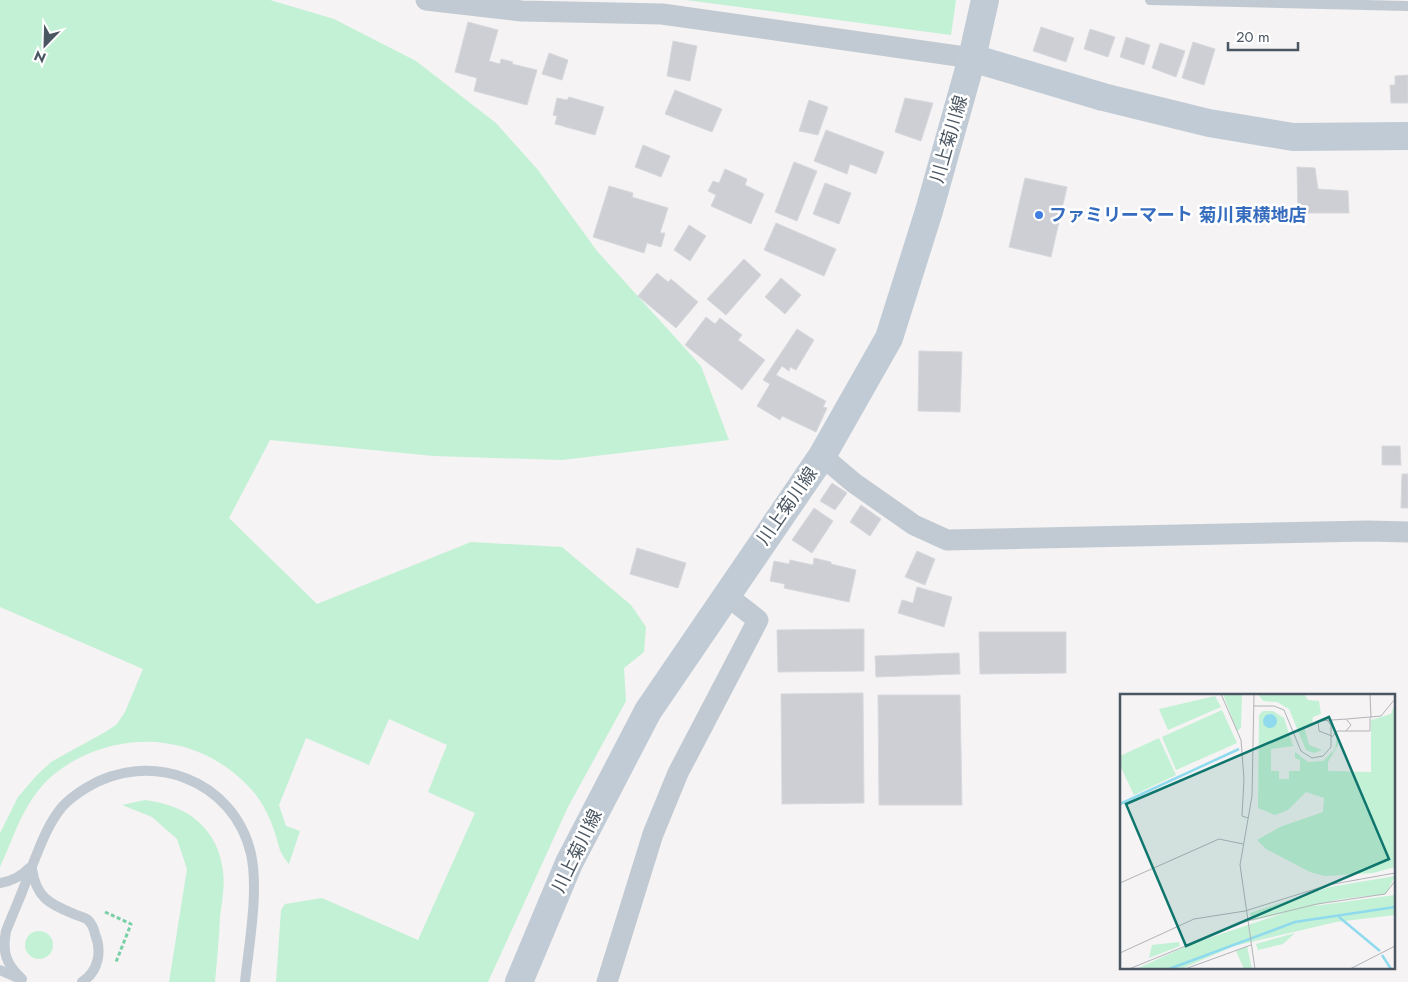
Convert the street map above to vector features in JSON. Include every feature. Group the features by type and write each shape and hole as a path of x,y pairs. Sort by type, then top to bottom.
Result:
{"main road":[{"name":"川上菊川線","path":"519,982 569,863 648,711 822,456 890,338 929,211 972,58 985,0"},
{"path":"972,58 1103,97 1209,123 1293,137 1408,136"}],"street":[{"path":"426,0 522,10 662,14 972,58"},
{"path":"822,456 854,483 914,525 947,540 1358,531 1408,532"},
{"path":"607,982 653,834 678,773 758,620 726,595"}],"lane":[{"path":"1150,0 1408,6"},
{"path":"25,981 12,970 6,958 3,944 6,931 44,836 63,806 77,794 106,778 136,770 152,770 184,778 201,785 218,797 230,809 241,827 251,854 253,880 245,982"},
{"path":"0,883 12,881 23,875 32,865 37,854"},
{"path":"32,868 34,882 40,894 50,903 89,921 94,930 98,942 99,955 95,968 87,979 82,982"},
{"path":"0,970 25,981"}],"path":[{"path":"104,912 131,924 114,966"}],"green space":[{"path":"0,0 270,0 334,19 416,61 496,123 538,170 597,251 701,366 729,440 562,460 434,456 270,440 229,518 317,604 471,542 562,547 631,605 646,627 644,652 624,668 626,701 568,807 488,982 276,982 281,910 285,904 322,898 418,940 475,813 428,792 447,745 389,719 369,765 306,738 279,805 286,826 300,831 289,864 281,853 271,821 261,803 249,787 232,771 192,749 148,742 126,743 103,748 81,757 55,773 42,786 28,805 0,867 0,833 18,797 51,762 117,724 125,712 143,669 0,607"},
{"path":"686,0 956,0 951,35"},
{"path":"145,800 174,807 187,813 198,821 215,842 224,877 215,982 169,982 187,869 177,839 152,817 122,805"},
{"path":"39,931 49,935 53,945 49,955 39,959 29,955 25,945 29,935"}],"building":[{"path":"468,22 498,30 489,61 500,64 501,59 513,62 512,64 537,70 527,105 474,91 477,78 455,72"},
{"path":"1041,27 1074,38 1066,62 1033,51"},
{"path":"1090,29 1115,37 1108,57 1084,49"},
{"path":"1126,37 1150,45 1144,65 1120,57"},
{"path":"673,41 697,46 690,81 667,76"},
{"path":"1193,42 1215,49 1204,85 1182,78"},
{"path":"1160,43 1185,51 1176,77 1152,68"},
{"path":"549,53 568,60 562,80 542,74"},
{"path":"1408,75 1408,103 1391,103 1390,85 1395,85 1395,76"},
{"path":"675,90 722,109 712,132 665,114"},
{"path":"569,97 604,107 595,135 555,124 557,116 553,115 557,98 567,100"},
{"path":"905,98 933,103 921,141 895,132"},
{"path":"809,100 828,107 818,135 799,131"},
{"path":"826,130 884,152 876,174 850,164 847,174 814,161"},
{"path":"643,145 670,156 661,177 635,167"},
{"path":"794,162 817,171 797,221 775,212"},
{"path":"1297,167 1315,168 1318,189 1348,191 1349,213 1298,213"},
{"path":"725,169 747,179 745,185 764,194 751,224 711,206 716,195 708,191 713,181 719,183"},
{"path":"1025,178 1067,187 1051,257 1009,247"},
{"path":"825,183 851,193 839,224 813,214"},
{"path":"609,186 633,193 632,197 668,208 660,233 665,233 661,247 647,243 644,253 593,237"},
{"path":"776,223 836,249 824,276 764,250"},
{"path":"689,225 706,236 690,261 674,250"},
{"path":"744,259 761,275 726,315 707,299"},
{"path":"657,273 668,282 671,279 698,302 676,328 638,296"},
{"path":"781,278 801,295 785,314 765,297"},
{"path":"706,317 715,324 720,318 742,335 738,340 765,360 742,390 685,345"},
{"path":"797,329 814,340 796,370 790,367 789,371 782,366 776,375 826,401 823,407 827,408 816,432 782,416 780,420 757,406 770,384 763,380"},
{"path":"919,351 962,352 960,412 918,411"},
{"path":"1382,446 1400,446 1401,465 1382,465"},
{"path":"1402,474 1408,474 1408,508 1401,508"},
{"path":"832,483 847,493 835,510 820,501"},
{"path":"861,505 881,519 870,536 850,522"},
{"path":"814,508 833,521 812,553 792,540"},
{"path":"637,548 686,563 678,588 630,574"},
{"path":"917,551 935,559 925,585 905,577"},
{"path":"814,558 856,570 849,602 784,588 785,584 770,581 774,561 789,564 790,560 813,565"},
{"path":"917,587 952,597 944,627 898,613 902,600 913,603"},
{"path":"864,629 864,671 778,672 777,630"},
{"path":"979,632 1066,632 1066,673 980,674"},
{"path":"959,653 960,674 876,677 875,656"},
{"path":"863,693 864,803 782,804 781,694"},
{"path":"878,695 960,695 962,805 879,805"}],"place":[{"name":"ファミリーマート 菊川東横地店","path":"1039,215"}]}
